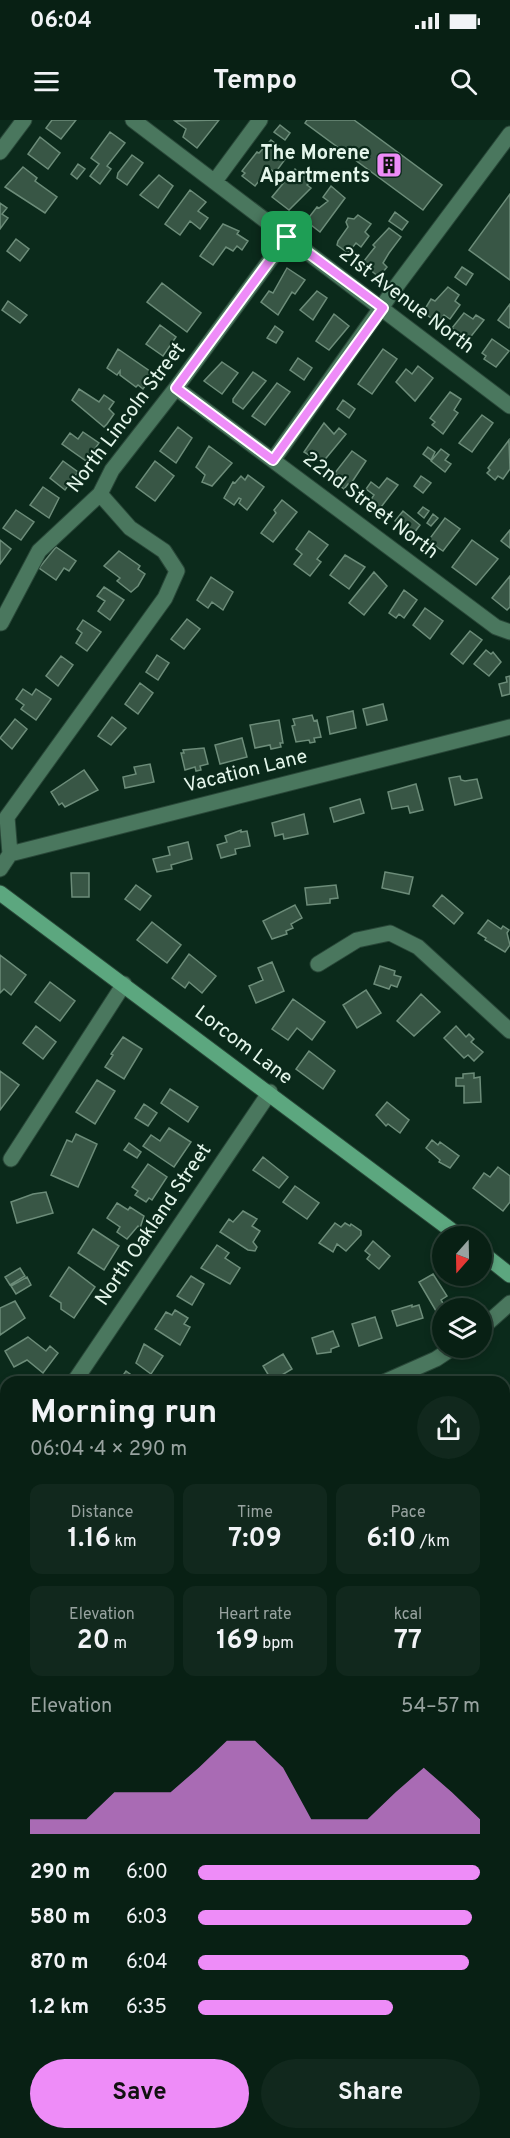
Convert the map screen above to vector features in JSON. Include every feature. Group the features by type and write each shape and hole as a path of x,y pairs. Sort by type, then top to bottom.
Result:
{"street":[{"path":"0,152 24,120"},
{"name":"21st Avenue North","path":"133,120 510,406"},
{"path":"215,181 260,120"},
{"path":"273,460 398,284 510,134"},
{"name":"North Lincoln Street","path":"1,623 39,551 100,494 112,470 176,388 287,237"},
{"name":"22nd Street North","path":"176,388 496,627 510,632"},
{"path":"0,869 10,854 8,817 165,598 177,571 164,550 130,528 100,494"},
{"name":"Vacation Lane","path":"10,854 510,727"},
{"name":"Lorcom Lane","path":"0,892 270,1092 446,1226"},
{"path":"318,964 357,940 390,933 418,947 510,1031"},
{"path":"11,1159 124,984"},
{"name":"North Oakland Street","path":"78,1376 270,1092"},
{"path":"492,1261 510,1275"},
{"path":"492,1319 510,1303"},
{"path":"398,1376 438,1358"}],"building":[{"path":"52,120 76,120 61,139 46,128"},
{"path":"219,120 197,148 183,137 186,129 175,121"},
{"name":"The Morene Apartments","path":"307,120 354,120 442,185 423,210 305,123"},
{"path":"280,125 290,133 285,140 274,132"},
{"path":"110,132 125,143 107,166 111,169 100,184 90,176 99,164 91,158"},
{"path":"40,137 60,153 48,169 28,154"},
{"path":"271,140 289,154 275,173 269,168 255,186 242,176 245,173 242,171 257,152 259,153"},
{"path":"132,155 143,163 127,185 117,178 118,173"},
{"path":"78,164 85,169 77,179 71,174"},
{"path":"23,167 37,178 35,181 57,197 45,213 5,187"},
{"path":"295,169 311,181 307,185 311,188 289,210 272,197"},
{"path":"159,175 173,186 158,208 140,195"},
{"path":"331,186 345,198 320,232 306,221 317,207 319,208 328,201 323,197"},
{"path":"190,190 206,202 198,211 208,218 200,229 190,221 180,235 165,224"},
{"path":"510,194 510,280 469,250"},
{"path":"0,203 7,208 2,214 8,218 0,229"},
{"path":"395,212 408,222 402,230 389,221"},
{"path":"358,215 371,224 365,232 369,236 361,247 356,243 348,253 337,245 338,241 348,227 346,222 348,218 354,219"},
{"path":"223,224 239,231 237,234 248,241 242,250 237,246 233,251 226,247 213,265 200,256"},
{"path":"389,228 401,237 383,263 387,267 379,277 364,265 364,261 375,247 373,245"},
{"path":"16,239 29,249 20,261 7,251"},
{"path":"462,267 473,274 466,285 455,277"},
{"path":"287,268 305,280 295,294 292,292 278,315 261,302 269,291 273,293"},
{"path":"162,283 201,313 187,332 147,302"},
{"path":"448,287 459,295 455,301 460,305 450,319 444,315 438,323 423,312 431,299 435,301"},
{"path":"317,291 327,298 313,320 300,310"},
{"path":"8,301 27,315 20,323 2,310"},
{"path":"510,304 510,327 509,328 498,320"},
{"path":"464,313 473,319 476,315 484,320 468,340 456,334 458,332 452,328"},
{"path":"334,314 349,326 329,350 316,341"},
{"path":"160,325 176,337 163,356 146,344"},
{"path":"275,326 283,332 276,343 267,338"},
{"path":"492,339 509,351 496,367 484,359 486,356 482,353"},
{"path":"118,349 154,374 143,389 138,385 136,387 120,375 120,371 117,375 107,368"},
{"path":"383,349 397,359 372,394 358,384"},
{"path":"298,358 312,368 304,380 290,370"},
{"path":"222,362 238,373 222,394 204,381"},
{"path":"418,366 433,378 415,401 396,382 406,369 412,374"},
{"path":"253,372 266,381 243,409 233,402 233,399"},
{"path":"277,383 290,392 265,425 252,416"},
{"path":"79,389 99,402 104,395 114,402 109,409 114,414 104,427 72,400"},
{"path":"450,392 461,399 454,410 458,413 443,434 432,425 435,422 430,418"},
{"path":"343,400 355,409 349,418 337,409"},
{"path":"482,415 493,423 472,452 459,443"},
{"path":"324,423 334,434 339,428 346,434 322,463 304,452"},
{"path":"178,427 192,438 176,463 160,451"},
{"path":"83,432 99,443 86,461 62,444 70,433 78,439"},
{"path":"509,440 510,469 503,479 498,476 495,480 487,473 490,470 488,468"},
{"path":"209,446 232,463 212,486 202,482 205,475 196,467"},
{"path":"428,447 435,452 431,460 423,454"},
{"path":"441,449 449,455 445,460 451,464 445,472 431,461"},
{"path":"352,451 366,461 350,485 348,484 344,489 333,481 337,475 334,474"},
{"path":"63,461 78,472 65,490 50,478"},
{"path":"155,461 174,476 155,501 136,487"},
{"path":"248,475 264,487 247,510 239,503 241,499 239,498 234,505 224,498 233,482 235,483 241,476 245,480"},
{"path":"421,476 431,483 423,493 414,486"},
{"path":"387,478 398,485 378,511 368,504 374,495 366,489 371,482 379,488"},
{"path":"43,487 59,498 49,518 30,505"},
{"path":"282,500 297,512 273,542 261,533 276,513 274,510"},
{"path":"423,507 429,511 424,518 418,513"},
{"path":"16,510 34,522 21,540 3,528"},
{"path":"403,511 420,525 411,537 395,521"},
{"path":"433,514 438,518 431,526 427,523"},
{"path":"445,518 460,529 443,551 428,541"},
{"path":"510,530 510,548 501,541"},
{"path":"309,531 328,545 317,559 321,562 310,576 294,564 302,554 296,549"},
{"path":"0,540 11,549 0,564"},
{"path":"472,540 498,559 476,585 452,567"},
{"path":"56,547 76,561 69,571 64,568 56,580 39,568"},
{"path":"119,551 140,566 138,569 145,574 138,586 131,592 117,581 120,578 104,566"},
{"path":"345,555 365,567 349,589 330,575"},
{"path":"374,572 387,586 364,615 349,603"},
{"path":"510,576 510,607 507,610 492,598"},
{"path":"211,577 233,592 223,610 212,602 208,608 197,600"},
{"path":"104,587 124,600 110,620 98,611 105,601 97,596"},
{"path":"404,590 417,600 404,618 399,614 396,618 389,613"},
{"path":"425,608 443,621 430,639 413,625"},
{"path":"187,619 200,629 184,649 171,639"},
{"path":"83,620 101,632 87,651 76,643 82,633 77,629"},
{"path":"470,631 482,640 463,664 451,654"},
{"path":"486,650 491,654 493,652 501,662 489,676 474,664"},
{"path":"157,655 169,663 158,680 146,672"},
{"path":"61,656 73,665 58,686 46,676"},
{"path":"510,676 510,694 502,696 499,684 507,682 506,677"},
{"path":"140,683 153,693 138,714 125,704"},
{"path":"23,689 32,695 36,689 51,699 36,720 21,709 24,705 16,699"},
{"path":"383,704 387,720 367,725 363,709"},
{"path":"353,711 356,728 330,734 327,717"},
{"path":"312,715 314,721 317,720 321,737 314,738 315,742 310,743 309,740 296,742 292,726 295,725 293,719"},
{"path":"112,717 126,728 111,745 98,736"},
{"path":"15,719 27,729 12,749 0,738"},
{"path":"279,720 283,743 280,743 281,747 271,749 270,745 255,748 250,725"},
{"path":"242,738 247,757 220,764 215,745"},
{"path":"204,748 208,764 200,766 201,770 196,771 195,767 185,770 181,753 184,753 183,750"},
{"path":"150,764 154,782 125,788 123,777 136,774 134,767"},
{"path":"84,770 98,790 65,807 62,803 59,805 51,792"},
{"path":"460,776 461,780 465,781 477,779 482,798 455,805 449,778"},
{"path":"416,784 423,810 410,813 408,806 392,809 388,792"},
{"path":"360,799 364,813 334,822 330,808"},
{"path":"304,814 308,834 284,839 283,834 275,836 272,823"},
{"path":"241,830 241,832 247,831 250,846 235,849 236,854 221,858 217,845 227,842 225,836"},
{"path":"188,842 192,859 171,865 172,869 157,872 153,859 170,855 168,847"},
{"path":"385,872 413,877 409,894 382,888"},
{"path":"71,873 89,873 89,897 72,897"},
{"path":"136,885 151,896 140,910 125,899"},
{"path":"336,885 338,898 330,899 330,903 307,905 305,888"},
{"path":"442,895 463,913 454,924 433,906"},
{"path":"295,905 302,918 291,924 293,928 286,931 287,934 272,939 263,921"},
{"path":"488,920 501,929 503,926 509,930 507,933 510,945 505,952 478,933"},
{"path":"152,922 181,945 167,963 137,940"},
{"path":"189,954 216,976 202,993 189,982 185,988 172,978"},
{"path":"0,955 26,975 11,995 4,989 0,993"},
{"path":"272,962 284,991 256,1003 249,986 263,980 258,968"},
{"path":"380,966 395,971 394,975 401,977 397,987 391,985 389,989 374,984"},
{"path":"50,982 75,1001 60,1021 35,1002"},
{"path":"366,990 381,1013 357,1028 343,1005"},
{"path":"421,994 440,1012 414,1036 397,1021"},
{"path":"293,999 325,1022 312,1040 297,1028 288,1040 272,1029"},
{"path":"36,1026 56,1042 43,1059 23,1043"},
{"path":"456,1026 466,1037 469,1034 474,1039 471,1042 483,1052 474,1061 468,1055 464,1058 444,1038"},
{"path":"123,1037 142,1049 124,1079 105,1067"},
{"path":"309,1051 335,1071 323,1089 296,1069"},
{"path":"0,1071 19,1085 0,1110"},
{"path":"474,1073 474,1078 480,1077 481,1102 464,1103 464,1086 456,1086 456,1078 463,1078 463,1074"},
{"path":"97,1080 115,1091 95,1124 76,1112"},
{"path":"170,1089 198,1107 188,1122 161,1103"},
{"path":"387,1102 409,1120 400,1133 388,1124 386,1126 376,1115"},
{"path":"144,1104 157,1113 148,1126 135,1118"},
{"path":"169,1128 191,1142 174,1167 143,1146 151,1135 160,1141"},
{"path":"76,1134 97,1144 78,1187 51,1175 67,1140 72,1142"},
{"path":"432,1140 438,1145 440,1142 459,1156 450,1168 439,1162 440,1160 426,1148"},
{"path":"129,1143 141,1152 137,1158 124,1150"},
{"path":"263,1157 288,1177 279,1188 253,1170"},
{"path":"148,1164 167,1177 152,1200 149,1198 146,1202 135,1195 138,1191 132,1187"},
{"path":"498,1167 510,1176 510,1202 503,1211 473,1188 484,1173 490,1177"},
{"path":"295,1186 319,1203 307,1219 283,1202"},
{"path":"46,1192 53,1213 17,1223 11,1202"},
{"path":"117,1203 128,1210 130,1207 144,1216 140,1228 138,1226 127,1239 117,1232 120,1227 107,1218"},
{"path":"243,1211 257,1219 252,1226 260,1231 253,1242 257,1247 255,1251 248,1250 220,1232 229,1219 233,1222"},
{"path":"335,1223 341,1227 345,1223 350,1226 351,1224 361,1231 361,1235 346,1251 337,1244 333,1252 319,1243"},
{"path":"93,1229 119,1246 104,1270 78,1253"},
{"path":"373,1241 390,1256 379,1269 367,1259 370,1255 365,1251"},
{"path":"217,1245 229,1253 225,1258 240,1268 230,1284 201,1268"},
{"path":"69,1267 95,1287 74,1318 61,1309 61,1303 50,1296"},
{"path":"20,1268 25,1276 10,1285 5,1277"},
{"path":"432,1275 432,1286 441,1286 447,1296 432,1298 432,1304 419,1282"},
{"path":"191,1276 204,1284 192,1305 177,1296"},
{"path":"27,1277 31,1285 16,1294 11,1286"},
{"path":"15,1301 25,1318 0,1335 0,1308"},
{"path":"412,1305 412,1307 419,1305 423,1318 397,1326 392,1311"},
{"path":"175,1310 188,1318 184,1324 190,1327 180,1345 155,1329 166,1312 172,1315"},
{"path":"375,1317 382,1338 359,1346 352,1324"},
{"path":"333,1331 339,1346 331,1349 331,1352 317,1354 312,1338"},
{"path":"28,1337 46,1351 50,1346 58,1353 43,1373 27,1360 14,1367 5,1351"},
{"path":"144,1344 163,1356 151,1374 136,1363"},
{"path":"283,1354 292,1369 280,1376 269,1376 263,1366"},
{"path":"126,1371 133,1376 122,1376"}],"place":[{"name":"The Morene Apartments","path":"389,165"}],"route":[{"path":"287,237 383,308 273,460 176,388 287,237"}]}
